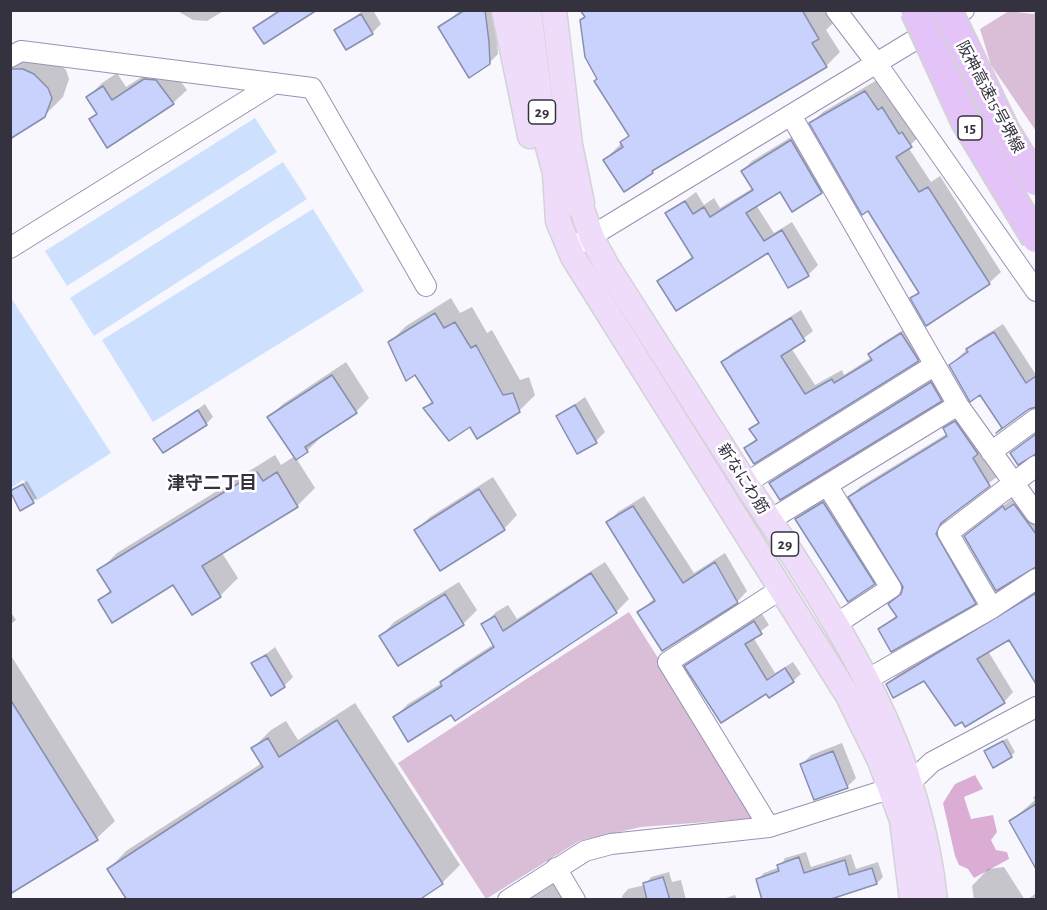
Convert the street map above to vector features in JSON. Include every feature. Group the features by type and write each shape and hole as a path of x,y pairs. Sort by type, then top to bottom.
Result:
{"highway":[{"name":"阪神高速15号堺線","path":"915,10 966,122 1036,238"},
{"name":"阪神高速15号堺線","path":"943,14 1005,131 1036,181"}],"main road":[{"path":"504,10 533,150 558,221"},
{"name":"新なにわ筋","path":"529,10 544,132 555,173 558,221 569,248 683,436 848,696 901,785 925,833 935,900"},
{"path":"554,10 570,145 583,212"},
{"name":"新なにわ筋","path":"555,173 583,212 592,238 836,624 868,679 891,729 901,785 912,900"}],"street":[{"path":"836,10 877,64 1036,291"},
{"path":"569,248 592,238 877,64 943,14 964,10"},
{"path":"943,14 1036,164"},
{"path":"10,57 21,51 312,88 426,286"},
{"path":"10,248 274,83"},
{"path":"792,117 958,405 1036,514"},
{"path":"746,483 935,365"},
{"path":"770,520 958,405"},
{"path":"992,452 1036,419"},
{"path":"992,608 948,533 1036,466"},
{"path":"827,485 891,588 836,624"},
{"path":"868,679 992,608 1036,579"},
{"path":"769,826 668,662 781,590"},
{"path":"508,900 585,851 611,844 769,826 901,785 932,762 1036,707"},
{"path":"556,868 575,900"}],"shaded area":[{"path":"1009,11 1033,14 1036,12 1036,131 991,65 980,29"},
{"path":"629,612 759,818 641,827 579,841 486,899 398,763"},
{"path":"975,775 983,789 964,797 971,819 993,815 997,832 991,840 996,850 1007,852 1009,859 974,878 968,869 959,865 955,856 943,803 955,784"}],"water":[{"path":"255,118 277,152 67,286 45,251"},
{"path":"283,162 307,199 94,336 70,298"},
{"path":"313,209 364,291 153,422 102,340"},
{"path":"10,296 111,453 36,501 23,480 11,488"}],"building":[{"path":"281,10 317,10 264,44 253,28"},
{"path":"465,10 485,10 489,42 490,64 469,78 438,27"},
{"path":"580,10 802,10 819,39 812,43 827,67 652,171 653,173 624,192 603,160 623,147 620,142 629,136 594,81 597,79 585,57 580,20 585,17"},
{"path":"361,14 373,34 346,50 334,30"},
{"path":"10,69 23,69 34,74 48,88 52,98 45,117 10,139"},
{"path":"144,79 156,80 174,104 107,148 89,119 97,114 86,97 103,86 112,100"},
{"path":"865,91 878,110 882,107 899,134 902,132 912,147 896,157 919,192 928,187 990,284 926,326 910,298 919,293 868,211 862,215 809,123"},
{"path":"791,140 822,193 792,212 780,192 746,213 764,241 782,230 809,276 788,288 768,253 676,311 657,281 693,258 665,213 685,201 693,214 704,207 710,217 753,190 741,171"},
{"path":"435,313 444,328 455,322 471,348 476,345 503,395 513,393 520,412 477,439 470,427 449,441 423,408 433,403 415,375 406,381 388,342"},
{"path":"791,318 805,341 781,356 805,394 832,379 834,383 872,360 868,354 901,333 919,361 754,464 744,448 757,440 749,429 759,423 721,362"},
{"path":"994,332 1026,383 1036,376 1036,407 1029,409 996,433 1002,428 980,395 970,402 949,365 968,352 966,349"},
{"path":"332,375 357,413 305,447 308,452 296,460 267,417"},
{"path":"931,382 942,401 780,500 769,483"},
{"path":"575,405 597,443 577,454 556,416"},
{"path":"198,410 207,425 163,453 153,439"},
{"path":"955,421 978,454 973,458 990,486 941,523 936,534 976,604 891,652 878,629 897,617 888,604 901,594 903,587 848,497 947,436 943,428"},
{"path":"1036,434 1036,454 1018,465 1010,453"},
{"path":"257,472 263,481 277,472 298,507 202,566 221,597 192,615 173,585 112,623 98,600 111,592 97,570"},
{"path":"23,484 34,503 20,511 10,491"},
{"path":"479,489 505,530 440,571 414,530"},
{"path":"823,502 875,584 848,602 795,519"},
{"path":"1014,504 1036,534 1036,567 996,591 964,536 1003,506 1005,510"},
{"path":"633,506 683,583 715,562 738,603 662,651 637,612 655,601 606,522"},
{"path":"591,573 617,613 455,721 451,715 408,742 393,717 442,686 440,682 494,647 481,624 495,616 503,631"},
{"path":"1036,593 1036,684 1009,640 977,659 1005,703 965,727 962,722 955,726 924,681 893,698 886,684"},
{"path":"445,594 464,625 398,666 379,636"},
{"path":"754,621 762,634 745,644 767,680 785,668 794,682 769,698 766,694 721,723 684,666"},
{"path":"266,655 285,687 271,696 251,663"},
{"path":"10,699 98,840 10,894"},
{"path":"337,720 443,884 419,900 127,900 107,869 263,767 251,748 268,738 279,757"},
{"path":"1003,741 1012,757 993,768 984,751"},
{"path":"833,751 848,788 814,800 800,764"},
{"path":"1036,804 1036,869 1009,821"},
{"path":"799,857 804,873 845,860 849,875 872,868 877,884 828,900 762,900 756,879 779,871 777,865"},
{"path":"663,877 670,900 647,900 643,883"}],"district":[{"name":"津守二丁目","path":"212,484"}]}
